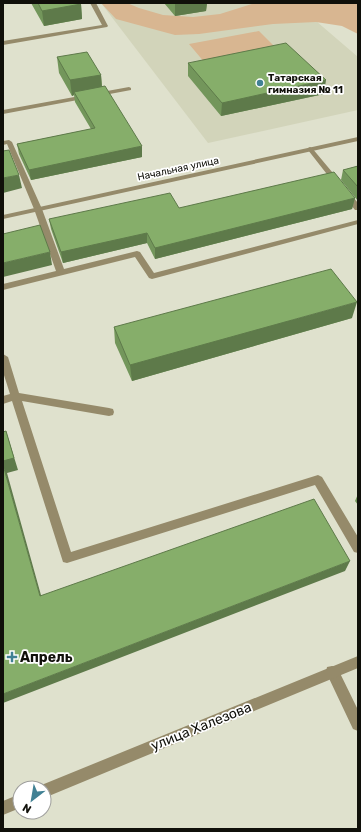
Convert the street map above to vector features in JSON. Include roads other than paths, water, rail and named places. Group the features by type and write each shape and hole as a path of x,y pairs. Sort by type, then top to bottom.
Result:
{"street":[{"path":"3,43 105,26 93,3"},
{"path":"3,112 129,89"},
{"name":"Начальная улица","path":"3,217 358,139"},
{"path":"3,143 10,142 38,209 61,273"},
{"path":"310,150 358,208"},
{"path":"3,287 137,254 152,276 358,222"},
{"path":"3,357 67,558 318,480 358,548"},
{"path":"3,400 15,396 109,412"},
{"name":"улица Халезова","path":"52,788 358,662"},
{"path":"332,672 358,724"}],"place":[{"name":"Татарская гимназия № 11","path":"260,83"},
{"name":"Апрель","path":"12,657"}]}
